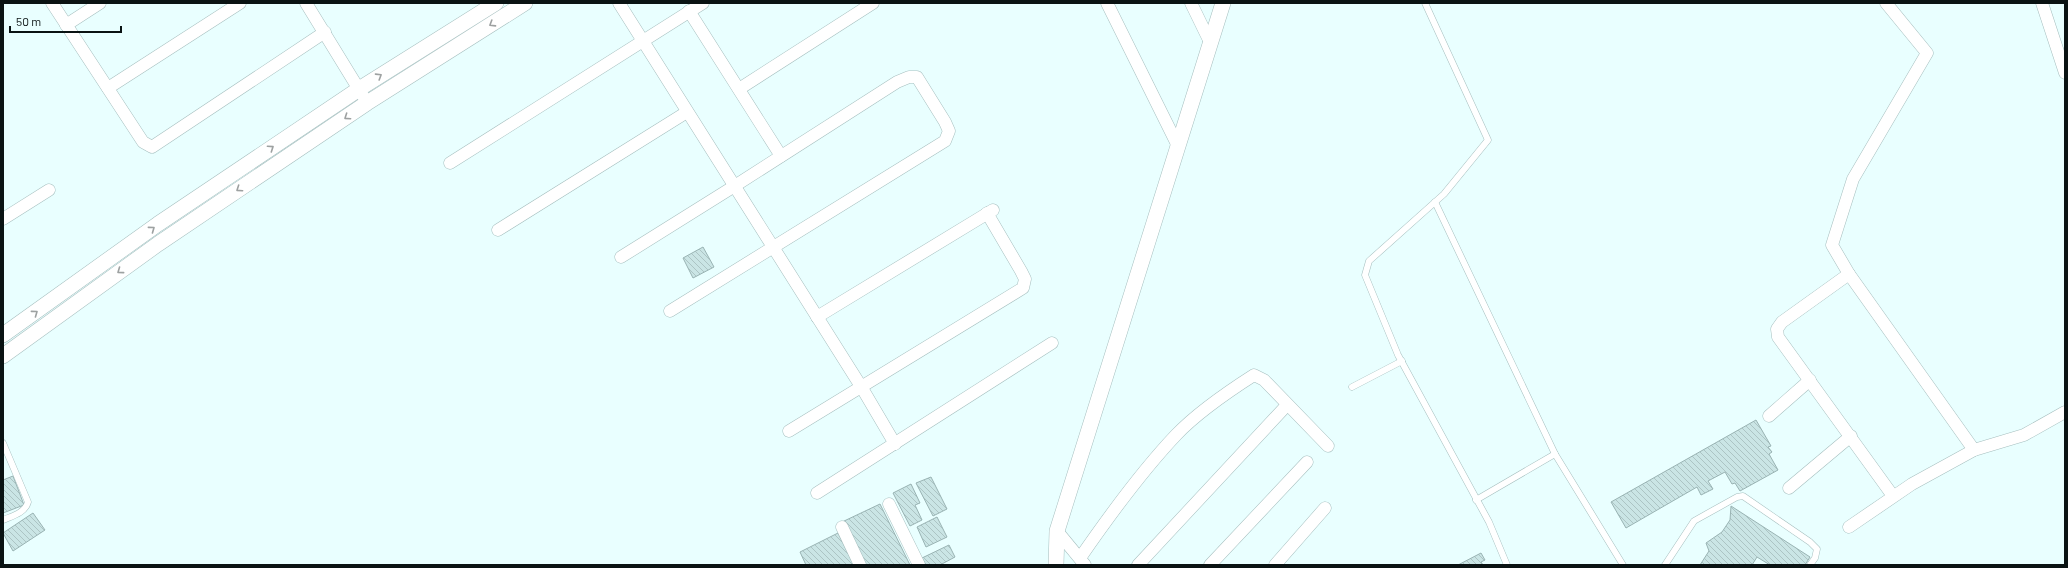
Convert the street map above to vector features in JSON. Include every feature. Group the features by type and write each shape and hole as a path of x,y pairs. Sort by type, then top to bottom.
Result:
{"street":[{"path":"52,3 143,142 152,147 325,32"},
{"path":"66,25 100,3"},
{"path":"108,88 240,3"},
{"path":"306,3 325,32 358,89 368,102"},
{"path":"496,3 358,89 128,246 4,334 9,352 137,259 368,102 525,3"},
{"path":"619,3 772,248 862,388 895,444"},
{"path":"450,163 642,40 703,3"},
{"path":"739,89 873,3"},
{"path":"1107,3 1178,146"},
{"path":"1191,3 1210,42"},
{"path":"1055,563 1057,531 1222,3"},
{"path":"1886,3 1927,53 1853,179 1832,245 1849,274 1974,450"},
{"path":"2042,3 2065,73"},
{"path":"689,11 782,156"},
{"path":"621,256 734,187 896,82 909,77 917,77 949,131 945,141 670,311"},
{"path":"498,230 687,112"},
{"path":"3,219 49,190"},
{"path":"789,431 862,388 1023,288 1025,279 990,212 817,318"},
{"path":"128,246 137,259"},
{"path":"1849,274 1782,322 1777,329 1778,337 1893,496"},
{"path":"817,493 1052,343"},
{"path":"1057,531 1082,562 1106,520 1177,434 1238,385 1254,376 1264,380 1286,406 1328,446"},
{"path":"1769,416 1810,380"},
{"path":"1138,565 1286,406"},
{"path":"1849,527 1893,496 1974,450 2024,435 2065,412"},
{"path":"1789,488 1850,436"},
{"path":"1210,565 1307,462"},
{"path":"889,504 919,565"},
{"path":"1275,565 1325,508"},
{"path":"842,527 860,565"}],"lane":[{"path":"1425,3 1488,140 1444,194 1369,261 1365,275 1402,362 1489,522 1507,565"},
{"path":"1435,202 1555,454 1623,565"},
{"path":"1352,387 1402,362"},
{"path":"3,442 28,502 27,507 22,511 3,520"},
{"path":"1476,500 1555,454"},
{"path":"1666,565 1694,521 1737,497 1744,496 1810,542 1817,549 1815,558 1810,565"}],"building":[{"path":"703,247 714,267 693,278 683,258"},
{"path":"1756,420 1771,446 1768,447 1772,452 1769,454 1778,470 1740,491 1735,483 1732,484 1725,472 1708,481 1713,489 1701,495 1697,487 1626,528 1611,502"},
{"path":"13,476 24,505 3,513 3,480"},
{"path":"931,477 947,509 933,516 916,483"},
{"path":"911,484 920,503 915,505 922,520 910,526 893,493"},
{"path":"880,504 910,565 863,565 842,522"},
{"path":"1731,506 1810,557 1805,565 1770,565 1757,557 1752,565 1700,565 1709,551 1706,543 1722,532 1730,520"},
{"path":"33,513 45,530 13,551 3,533"},
{"path":"937,517 947,537 926,547 917,527"},
{"path":"838,533 854,565 806,565 800,552"},
{"path":"949,545 955,557 940,565 926,565 922,558"},
{"path":"1481,553 1485,560 1481,562 1483,565 1458,565"}]}
